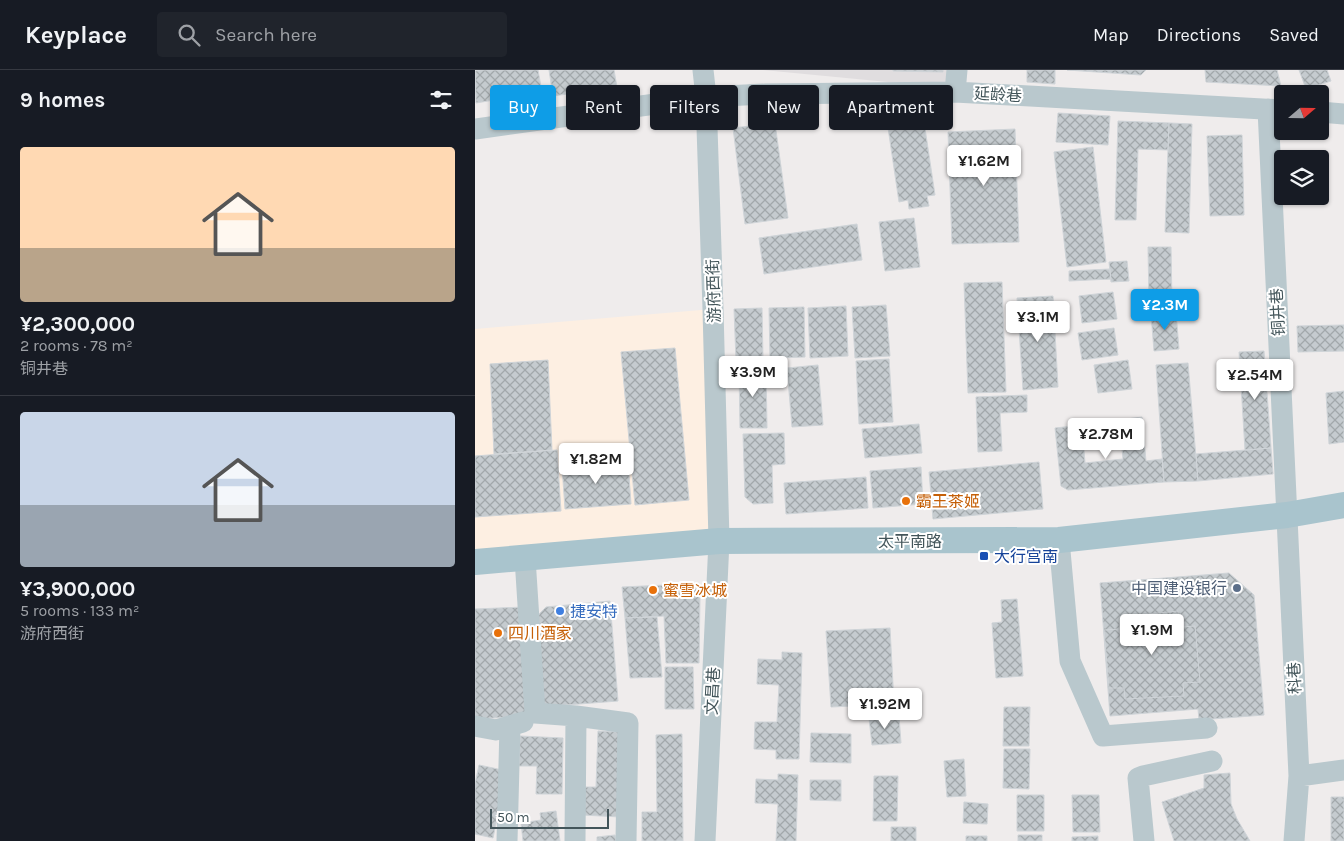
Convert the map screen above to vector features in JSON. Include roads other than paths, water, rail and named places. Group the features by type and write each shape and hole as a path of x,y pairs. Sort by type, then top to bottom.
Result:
{"main road":[{"name":"太平南路","path":"475,562 719,541 1059,540 1287,515 1344,505"}],"street":[{"name":"游府西街","path":"703,70 705,85"},
{"path":"955,92 957,70"},
{"name":"延龄巷","path":"738,95 955,92 1274,109"},
{"name":"延龄巷","path":"475,129 650,105"},
{"path":"1329,113 1344,114"},
{"name":"游府西街","path":"707,130 719,541"},
{"name":"铜井巷","path":"1276,140 1287,515"},
{"name":"科巷","path":"1287,515 1299,776 1294,841"},
{"path":"1059,540 1070,660 1103,736 1207,728"},
{"name":"文昌巷","path":"705,841 719,541"},
{"path":"475,726 496,730 529,719 535,713 525,558"},
{"path":"535,713 628,723 626,841"},
{"path":"575,841 576,716"},
{"path":"507,841 510,726"},
{"path":"1143,841 1138,778 1212,760"},
{"path":"1299,776 1344,770"}],"place":[{"name":"霸王茶姬","path":"906,501"},
{"name":"大行宫南","path":"984,556"},
{"name":"中国建设银行","path":"1237,588"},
{"name":"蜜雪冰城","path":"653,590"},
{"name":"捷安特","path":"560,611"},
{"name":"四川酒家","path":"498,633"}]}
